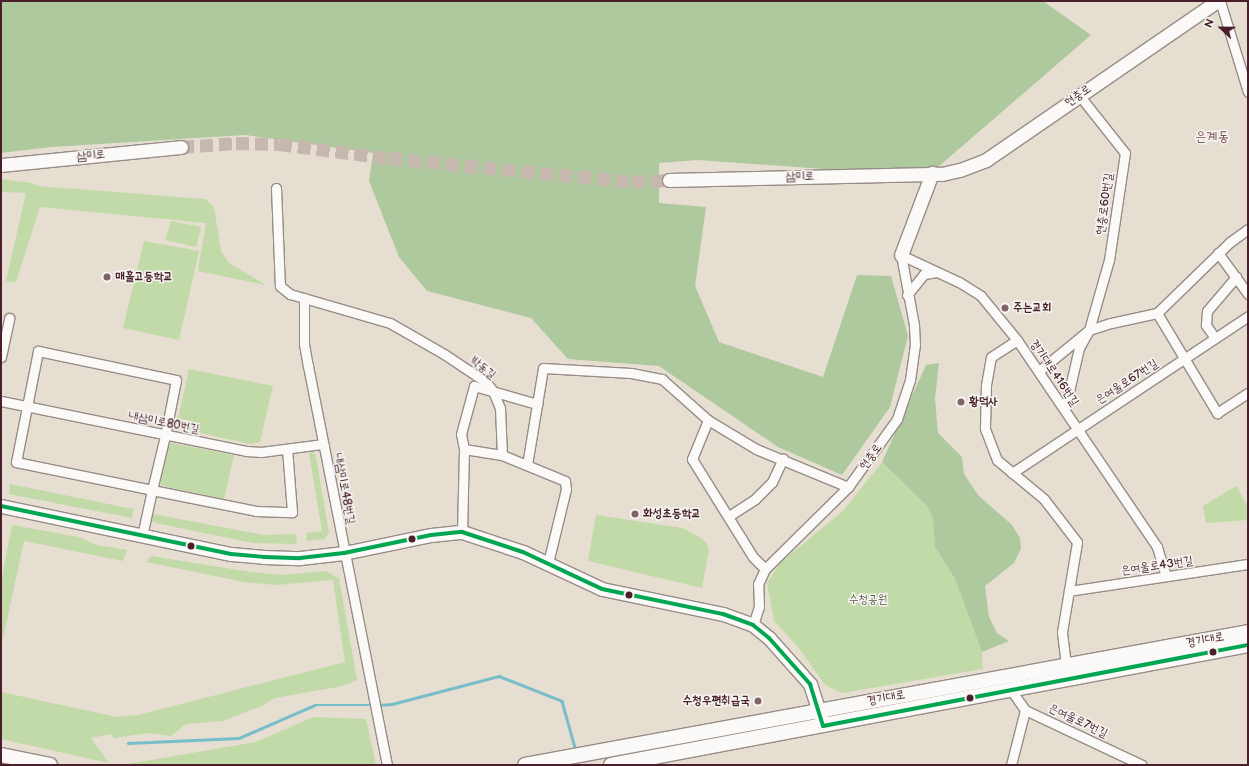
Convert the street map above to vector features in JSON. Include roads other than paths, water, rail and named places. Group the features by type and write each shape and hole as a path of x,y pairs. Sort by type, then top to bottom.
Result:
{"main road":[{"name":"경기대로","path":"525,765 595,750 1248,632"},
{"name":"경기대로","path":"611,765 1248,645"},
{"path":"1,755 50,765"}],"street":[{"name":"현충로","path":"932,173 960,170 986,160 1217,1"},
{"path":"1220,1 1248,92"},
{"name":"현충로60번길","path":"1064,408 1079,348 1089,330 1109,260 1125,153 1079,95"},
{"name":"삼미로","path":"1,165 181,147"},
{"path":"932,173 901,255 937,272 981,296 1017,340"},
{"name":"삼미로","path":"669,180 932,173"},
{"name":"박동길","path":"276,188 280,286 290,294 359,313 404,330 486,382 493,392 500,408 502,455"},
{"path":"1039,371 1089,330 1111,322 1157,312 1218,253 1248,229"},
{"path":"1218,253 1248,294"},
{"name":"현충로","path":"753,625 758,607 758,584 765,569 848,487 897,419 910,380 915,345 914,325 907,295 901,255"},
{"path":"907,295 924,274 937,272"},
{"path":"1215,338 1206,325 1207,311 1236,277"},
{"name":"내삼미로48번길","path":"304,298 304,344 344,554 387,765"},
{"path":"1157,312 1183,360 1217,413 1248,393"},
{"name":"은여울로67번길","path":"1012,473 1248,316"},
{"path":"1,357 9,318"},
{"name":"경기대로416번길","path":"1066,665 1062,632 1077,542 1044,499 997,460 985,428 986,385 991,357 1017,340 1157,547 1166,576"},
{"path":"142,536 152,490 165,436 176,380 38,351 16,462 152,490 256,511 292,512 287,449"},
{"path":"527,465 543,368 631,373 662,379 708,420 756,449 783,458 848,487"},
{"path":"462,532 464,449 461,434 474,386 537,404"},
{"name":"내삼미로80번길","path":"1,401 165,436 246,451 287,449 323,444"},
{"path":"708,420 692,459 729,516 753,557 765,569"},
{"path":"464,449 502,455 565,481 566,488 548,563"},
{"path":"729,516 756,499 772,482 783,458"},
{"path":"1,506 231,554 264,557 300,558 344,554 431,535 462,532 548,563 602,589 723,614 753,625 769,638 810,684 820,710 823,726"},
{"name":"은여울로43번길","path":"1069,591 1248,564"},
{"name":"은여울로7번길","path":"1011,690 1025,710 1142,765"},
{"path":"1011,765 1025,710"}],"waterway":[{"path":"378,705 392,704 499,676 562,701 576,751"},
{"path":"128,743 239,738 315,705 373,705"}],"tunnel":[{"path":"181,147 236,143 279,144 389,158 632,182 669,180"}],"place":[{"name":"매홀고등학교","path":"107,277"},
{"name":"주는교회","path":"1005,308"},
{"name":"황덕사","path":"961,402"},
{"name":"화성초등학교","path":"635,514"},
{"name":"수청우편취급국","path":"758,701"}],"district":[{"name":"은계동","path":"1212,137"}],"park label":[{"name":"수청공원","path":"868,600"}]}
